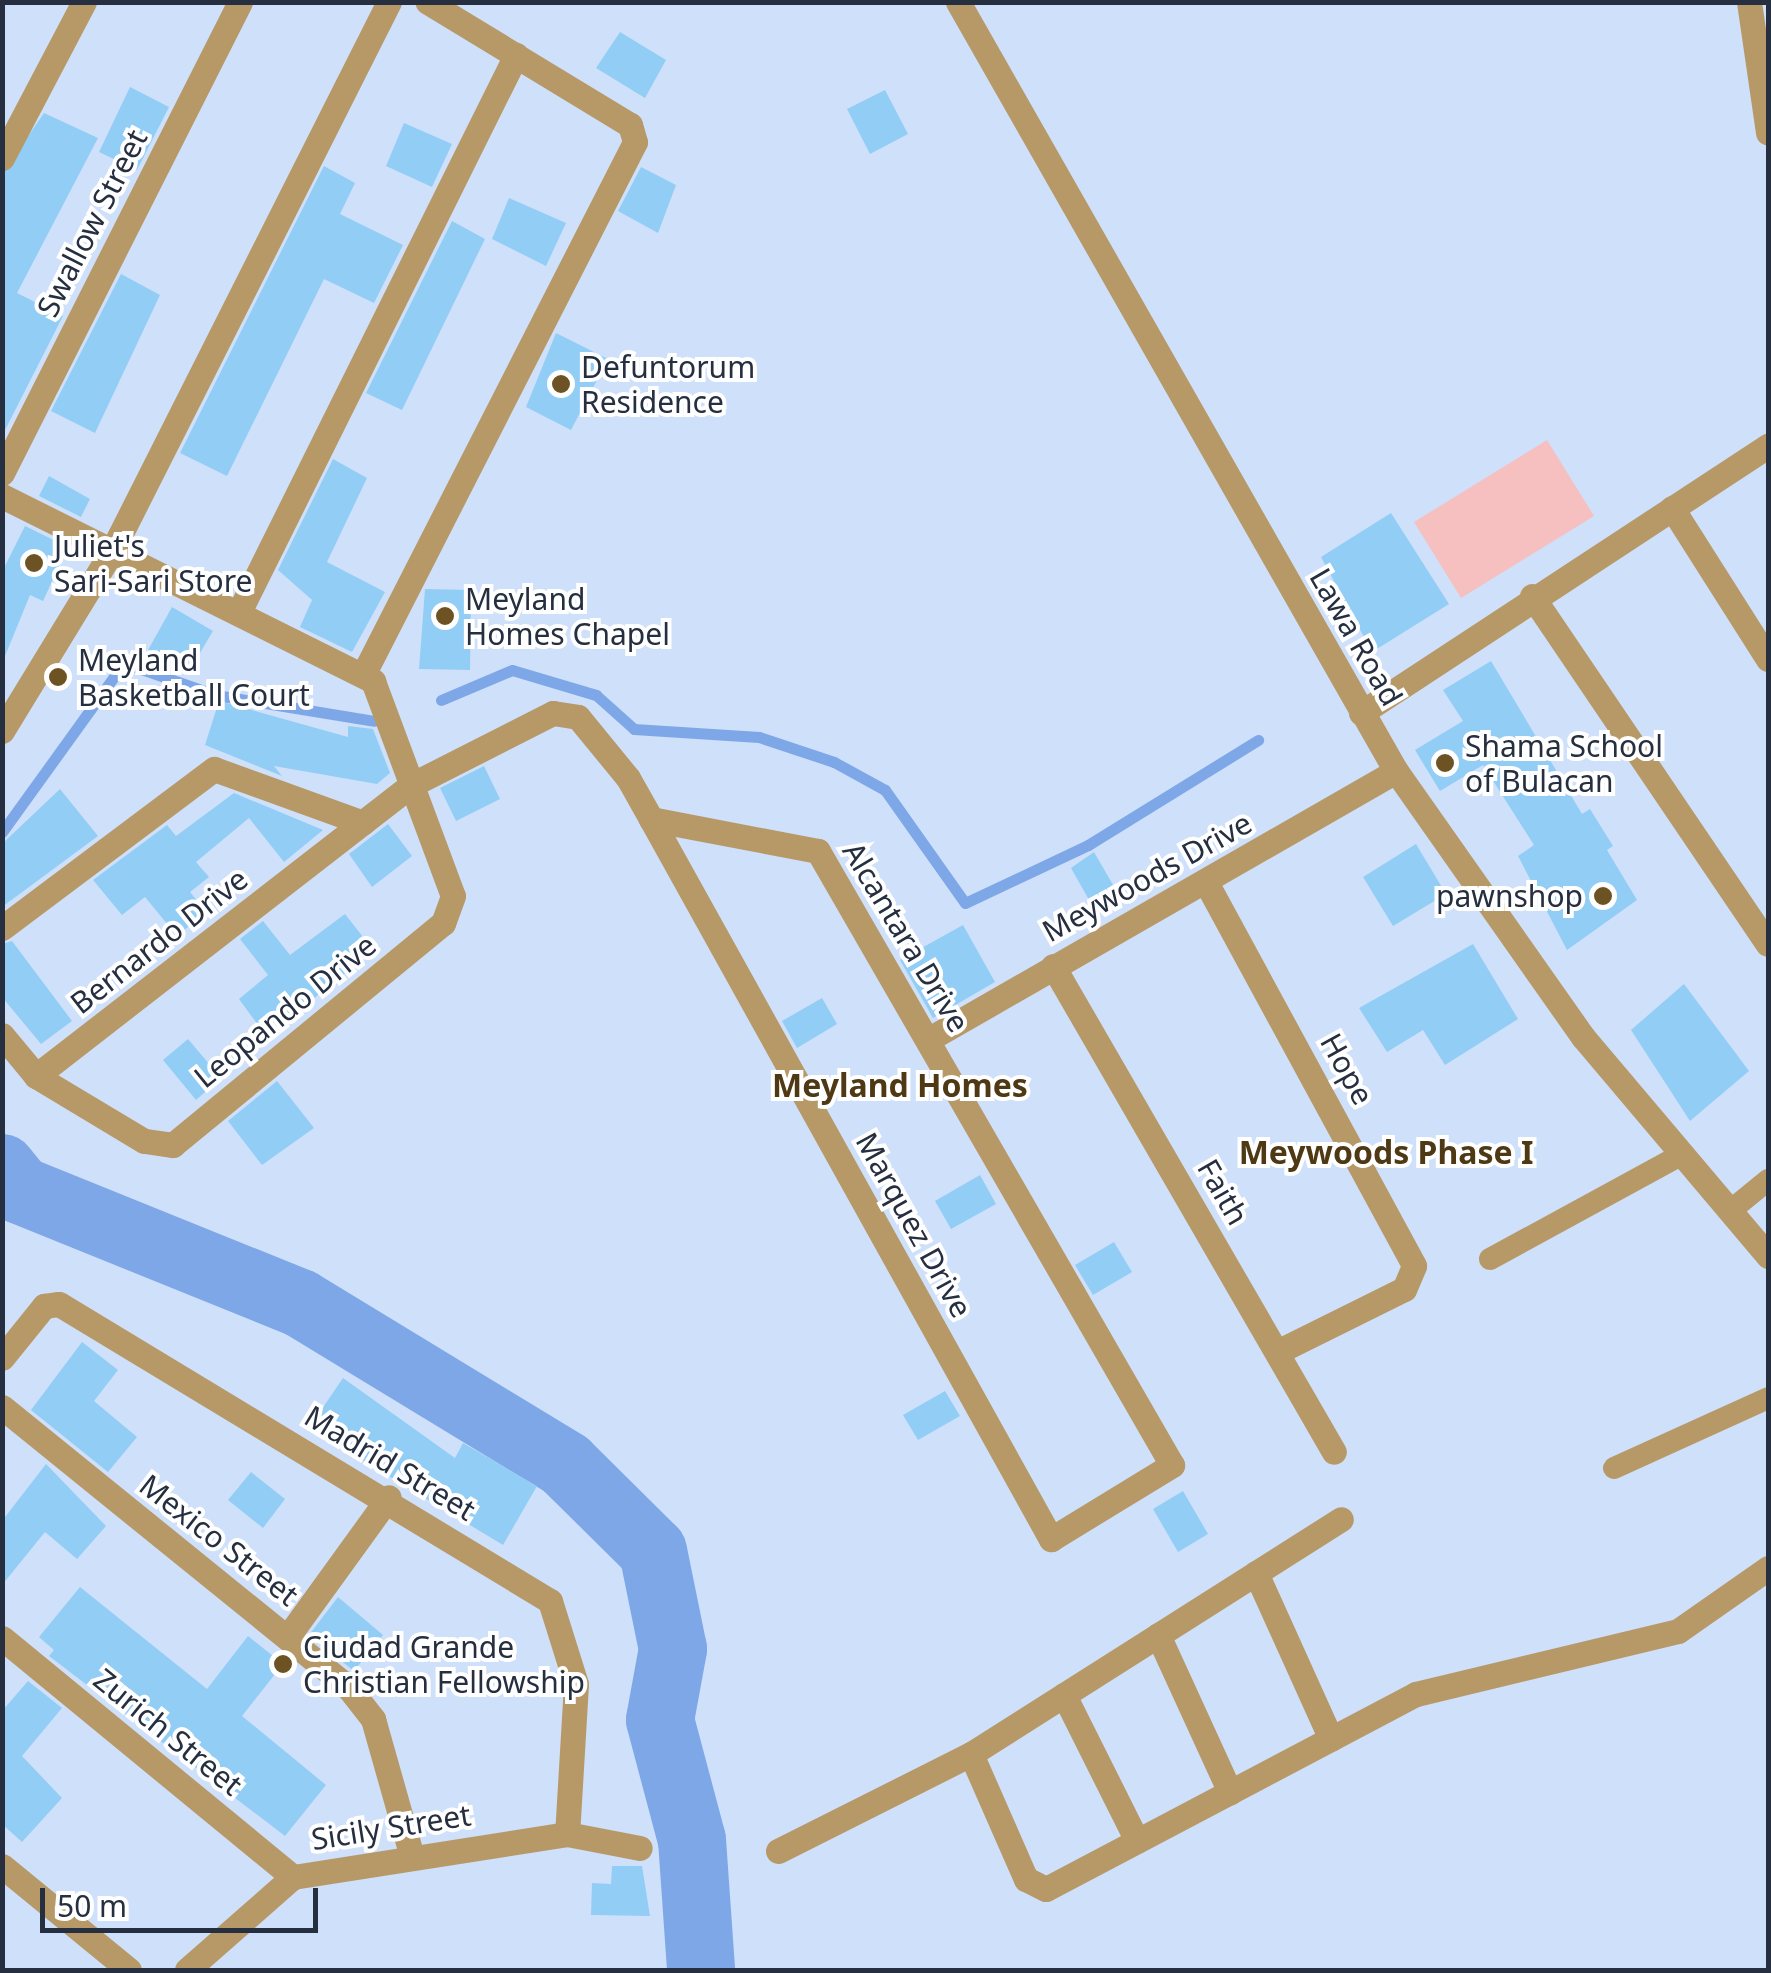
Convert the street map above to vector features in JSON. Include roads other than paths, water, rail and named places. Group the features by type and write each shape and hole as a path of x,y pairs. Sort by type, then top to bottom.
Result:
{"street":[{"path":"2,158 84,2"},
{"name":"Swallow Street","path":"2,472 240,2"},
{"path":"2,731 113,549 389,2"},
{"path":"2,496 364,673 636,142 630,125 428,2"},
{"name":"Lawa Road","path":"958,2 1396,771 1583,1037 1768,1256"},
{"path":"1749,2 1768,133"},
{"path":"240,610 516,56"},
{"path":"1361,713 1532,596 1768,446"},
{"path":"1672,508 1765,648"},
{"path":"1532,596 1768,944"},
{"name":"Leopando Drive","path":"36,1076 144,1141 173,1145 443,924 453,896 413,784 364,673"},
{"name":"Bernardo Drive","path":"36,1076 413,784 553,713 595,730 651,819"},
{"path":"2,928 214,769 363,823"},
{"name":"Meywoods Drive","path":"929,1038 1207,884 1396,771"},
{"name":"Alcantara Drive","path":"651,819 818,851 1172,1465"},
{"name":"Marquez Drive","path":"651,819 1051,1538 1172,1465"},
{"name":"Hope","path":"1207,884 1408,1247 1414,1266 1404,1289 1279,1351"},
{"name":"Faith","path":"1053,966 1334,1452"},
{"path":"2,1035 36,1076"},
{"name":"Madrid Street","path":"2,1358 44,1306 59,1304 388,1497 550,1601 576,1684 567,1834"},
{"name":"Mexico Street","path":"2,1407 288,1635 373,1719 411,1854"},
{"path":"288,1635 388,1497"},
{"path":"778,1851 971,1754 1340,1519"},
{"path":"971,1754 1035,1886 1046,1889 1416,1694 1678,1631 1768,1568"},
{"path":"1256,1573 1331,1739"},
{"path":"1158,1635 1230,1792"},
{"name":"Zurich Street","path":"2,1638 293,1876"},
{"path":"1064,1695 1137,1841"},
{"name":"Sicily Street","path":"187,1970 293,1876 411,1854 567,1834 640,1848"},
{"path":"2,1866 129,1970"}],"lane":[{"path":"1490,1259 1681,1155"},
{"path":"1730,1211 1768,1180"},
{"path":"1614,1468 1768,1398"}],"waterway":[{"path":"2,832 124,663 216,695 374,721"},
{"path":"441,700 512,670 596,695 634,729 759,737 834,762 885,790 965,903 1088,845 1258,740"},
{"path":"2,1168 20,1190 300,1303 566,1465 653,1551 673,1649 660,1720 692,1840 701,1970"}],"place":[{"name":"Defuntorum Residence","path":"561,384"},
{"name":"Juliet's Sari-Sari Store","path":"34,563"},
{"name":"Meyland Homes Chapel","path":"445,616"},
{"name":"Meyland Basketball Court","path":"58,677"},
{"name":"Shama School of Bulacan","path":"1445,763"},
{"name":"pawnshop","path":"1603,896"},
{"name":"Ciudad Grande Christian Fellowship","path":"283,1664"}],"district":[{"name":"Meyland Homes","path":"900,1085"},
{"name":"Meywoods Phase I","path":"1386,1152"}]}
